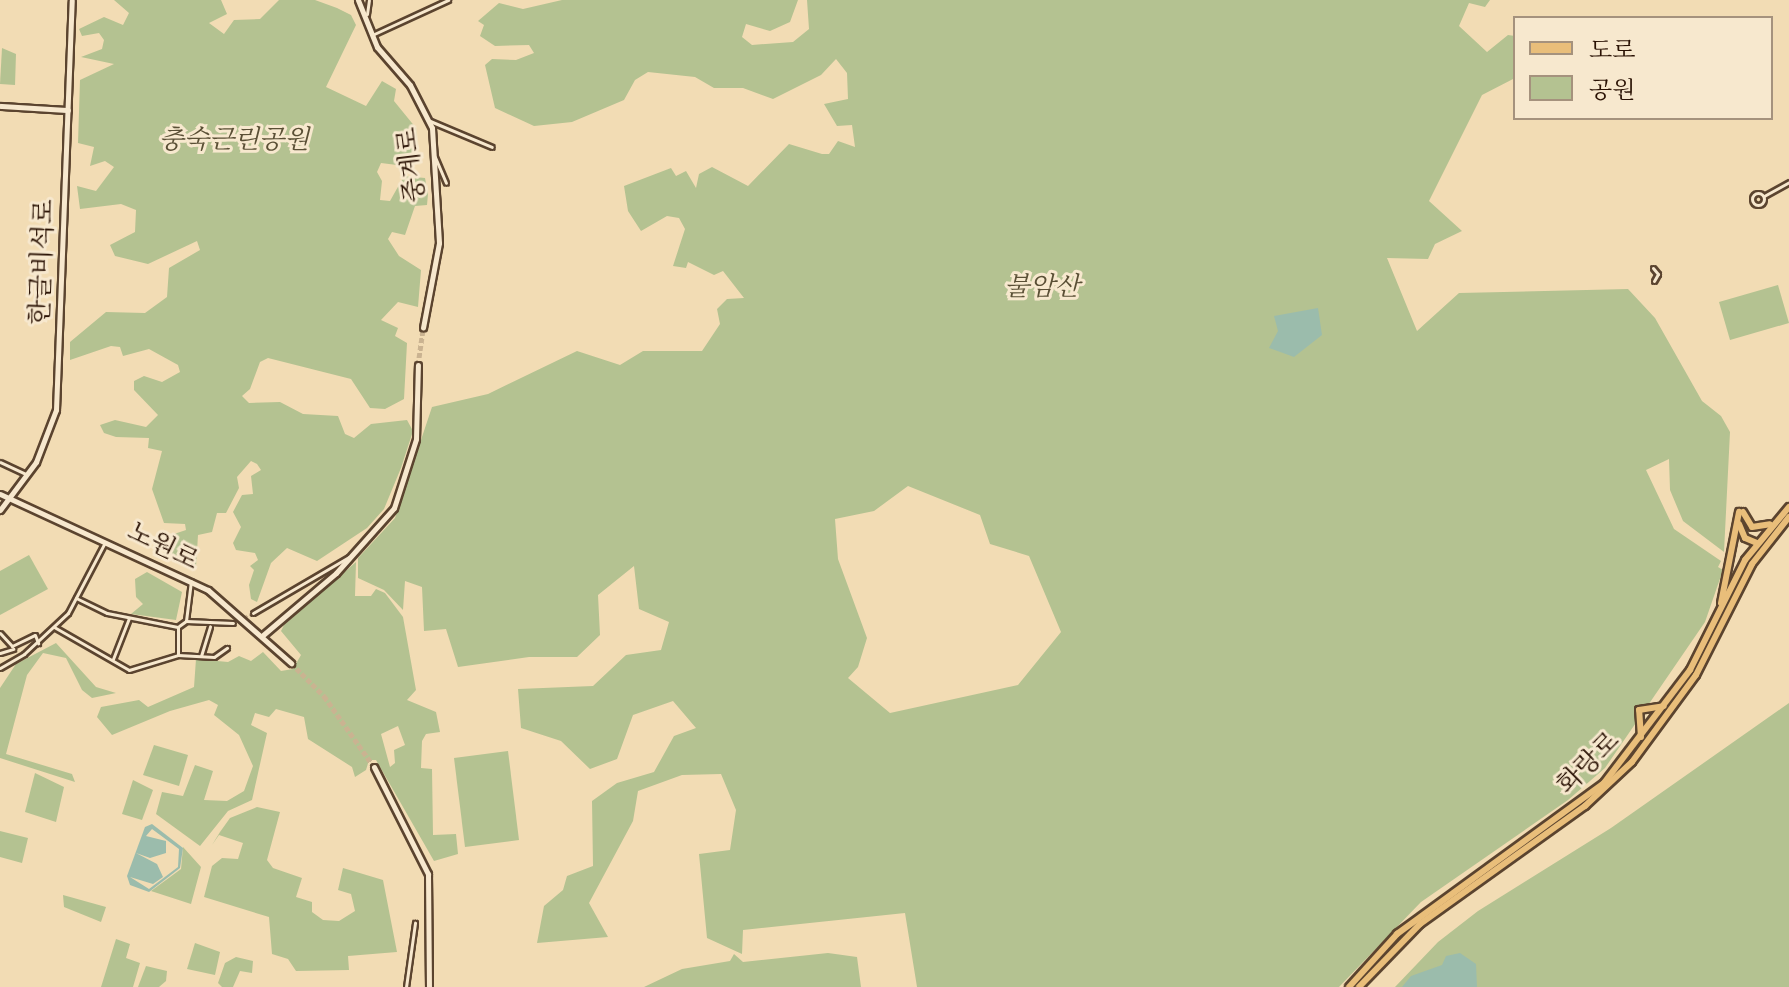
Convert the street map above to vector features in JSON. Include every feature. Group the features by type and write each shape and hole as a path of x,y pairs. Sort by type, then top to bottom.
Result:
{"main road":[{"name":"한글비석로","path":"0,510 27,475 50,431 57,398 72,0"},
{"name":"중계로","path":"358,0 367,14 372,35 430,121 439,243 423,328"},
{"path":"0,106 68,110"},
{"path":"263,635 374,534 405,486 416,439 418,365"},
{"name":"노원로","path":"0,494 191,581 263,635 291,663"},
{"path":"1632,762 1647,739 1641,737 1639,710 1668,707 1755,544 1789,507"},
{"path":"1741,512 1752,527 1772,523"},
{"path":"1741,512 1740,529 1755,544"},
{"path":"1715,622 1731,569 1741,512"},
{"name":"화랑로","path":"1359,987 1420,924 1585,806 1632,762 1715,642 1752,564 1789,517"},
{"path":"1755,544 1773,535"},
{"path":"1752,564 1755,544"},
{"name":"화랑로","path":"1349,987 1397,934 1604,783 1668,707"},
{"path":"374,767 428,874 429,987"}],"street":[{"name":"중계로","path":"367,14 369,0"},
{"path":"372,35 448,0"},
{"path":"430,121 492,147"},
{"path":"434,155 446,183"},
{"path":"1763,197 1789,182"},
{"path":"1653,268 1658,274 1654,281"},
{"path":"0,462 27,475"},
{"path":"0,668 19,658 54,627 76,598 105,541"},
{"path":"253,613 351,556"},
{"path":"76,598 129,617 178,627 186,621 191,581"},
{"path":"113,659 129,617"},
{"path":"186,621 210,626 233,623"},
{"path":"201,656 210,626"},
{"path":"54,627 129,670 178,655 214,657 227,648"},
{"path":"178,627 178,655"},
{"path":"0,634 19,658"},
{"path":"0,653 35,635 38,643"},
{"path":"406,987 415,923"}],"green space":[{"name":"충숙근린공원","path":"114,0 221,0 227,14 209,23 224,34 234,20 260,19 279,0 315,0 337,8 351,15 356,25 326,87 366,106 382,81 396,89 394,101 416,128 418,152 397,165 381,163 377,172 382,181 380,200 390,201 404,176 425,178 428,194 427,205 415,206 405,235 392,232 388,239 399,256 421,270 418,307 398,302 381,320 398,328 395,336 407,343 404,399 385,409 370,408 351,379 268,358 260,362 250,389 242,396 249,403 280,402 303,414 338,416 345,434 354,438 371,424 407,420 413,431 401,468 384,509 367,528 317,561 287,548 271,563 257,602 251,599 249,585 254,570 250,566 258,560 255,553 236,550 233,543 241,527 233,512 242,495 253,494 251,476 261,470 257,464 251,461 237,477 239,488 226,513 217,513 212,532 198,535 196,567 163,552 165,537 186,530 185,524 164,523 152,489 162,451 148,448 149,438 116,437 104,433 100,425 115,420 146,427 158,415 134,390 134,381 144,376 162,382 180,372 178,365 149,349 123,356 120,347 111,346 70,360 70,342 106,312 145,313 167,297 169,268 200,250 197,241 148,264 115,256 110,245 135,232 136,210 121,204 80,209 77,186 96,191 114,167 105,161 90,166 94,147 78,143 80,80 114,64 81,57 102,49 104,40 99,33 82,36 79,29 104,17 123,25 129,13"},
{"name":"불암산","path":"562,0 798,0 790,22 770,31 746,24 742,37 752,45 793,42 809,29 807,0 1490,0 1485,7 1469,3 1459,26 1487,52 1508,35 1513,36 1513,79 1482,95 1429,201 1462,231 1435,244 1428,259 1387,258 1417,331 1459,293 1628,289 1655,318 1702,401 1721,416 1730,432 1724,552 1683,521 1670,490 1669,459 1646,470 1674,529 1721,561 1718,567 1723,570 1705,622 1605,768 1568,800 1421,902 1339,987 917,987 905,913 743,930 742,954 707,938 699,854 730,850 736,810 721,774 682,775 638,791 633,821 589,903 608,937 537,943 544,906 563,890 567,876 593,866 592,801 617,783 654,772 674,736 696,728 673,701 633,715 617,759 590,769 561,741 521,728 518,689 593,686 626,655 661,650 669,622 639,609 634,566 598,595 600,635 577,657 529,657 458,667 446,629 424,631 422,587 405,581 403,610 384,590 358,578 358,558 395,518 432,407 488,394 577,351 620,365 643,351 702,351 720,324 717,309 727,299 744,298 723,271 714,275 688,262 686,268 673,266 685,229 679,218 667,216 641,231 628,211 624,186 671,168 676,176 686,171 696,188 699,174 712,167 748,186 789,144 822,154 829,154 838,141 855,147 852,125 837,126 824,104 848,99 847,73 836,59 821,75 773,99 743,88 714,88 695,77 648,72 635,80 624,100 572,122 534,126 495,108 485,65 492,59 516,60 534,53 529,45 495,46 480,36 484,25 478,21 499,3 523,9","holes":["908,486 980,515 990,544 1029,556 1061,632 1018,685 890,713 848,678 858,667 867,638 838,559 835,519 874,511"]},
{"path":"2,48 16,54 15,85 0,84"},
{"path":"1778,285 1789,323 1730,340 1719,302"},
{"path":"29,555 48,589 0,615 0,571"},
{"path":"356,562 355,596 371,596 376,589 385,593 403,617 416,690 407,700 436,712 440,732 426,734 422,741 421,768 432,769 433,835 456,834 458,854 434,861 376,760 369,760 366,770 355,777 352,767 308,739 304,717 276,709 269,717 255,713 251,725 267,733 252,800 228,811 200,846 156,814 162,792 183,796 195,765 213,771 204,800 227,801 244,791 253,766 239,735 214,715 218,705 209,700 170,711 112,735 97,717 101,707 139,700 148,707 194,687 196,659 228,662 239,656 251,661 263,652 281,671 293,669 301,655 281,631","holes":["398,726 405,745 394,750 395,763 390,767 381,734"]},
{"path":"147,572 182,592 176,620 131,614 143,604 136,597 135,579"},
{"path":"56,643 96,687 116,693 92,698 82,690 66,658 43,653 27,675 6,754 72,774 75,782 0,758 0,688 16,664"},
{"path":"1789,703 1789,987 1395,987 1438,942 1478,911 1611,828"},
{"path":"154,745 188,755 179,786 143,775"},
{"path":"508,751 519,840 465,847 454,758"},
{"path":"35,773 64,787 56,822 25,812"},
{"path":"133,780 153,790 142,820 122,814"},
{"path":"257,807 280,812 267,860 273,868 302,878 296,897 312,902 312,912 323,920 339,921 355,911 351,894 338,890 343,868 383,880 397,952 348,956 349,970 296,971 288,959 272,954 269,917 204,897 212,866 222,858 238,859 243,843 219,835 212,845 230,818"},
{"path":"0,831 28,838 22,863 0,857"},
{"path":"183,847 201,867 191,904 151,891 181,869"},
{"path":"63,895 106,907 101,922 64,907"},
{"path":"116,939 130,944 126,958 140,963 133,987 101,987"},
{"path":"195,943 220,952 215,975 187,969"},
{"path":"828,953 857,957 861,987 644,987 682,969 730,961 734,954 743,962"},
{"path":"236,957 253,961 252,973 240,971 233,987 222,987 218,983 225,963"},
{"path":"146,966 167,971 166,981 159,987 138,987"}],"shaded area":[{"path":"1318,308 1322,335 1294,357 1269,348 1278,331 1274,316"},
{"path":"152,824 183,848 180,868 149,892 130,885 127,876 145,827"},
{"path":"1460,953 1476,964 1477,987 1402,987 1411,976 1442,965 1446,956"}],"pier":[{"path":"152,829 179,849 178,867 149,889 130,877 153,884 163,877 157,864 136,853 150,858 166,853 166,841 146,836"}],"tunnel":[{"path":"418,365 423,328"},
{"path":"233,623 253,613"},
{"path":"291,663 324,696 374,767"}]}
